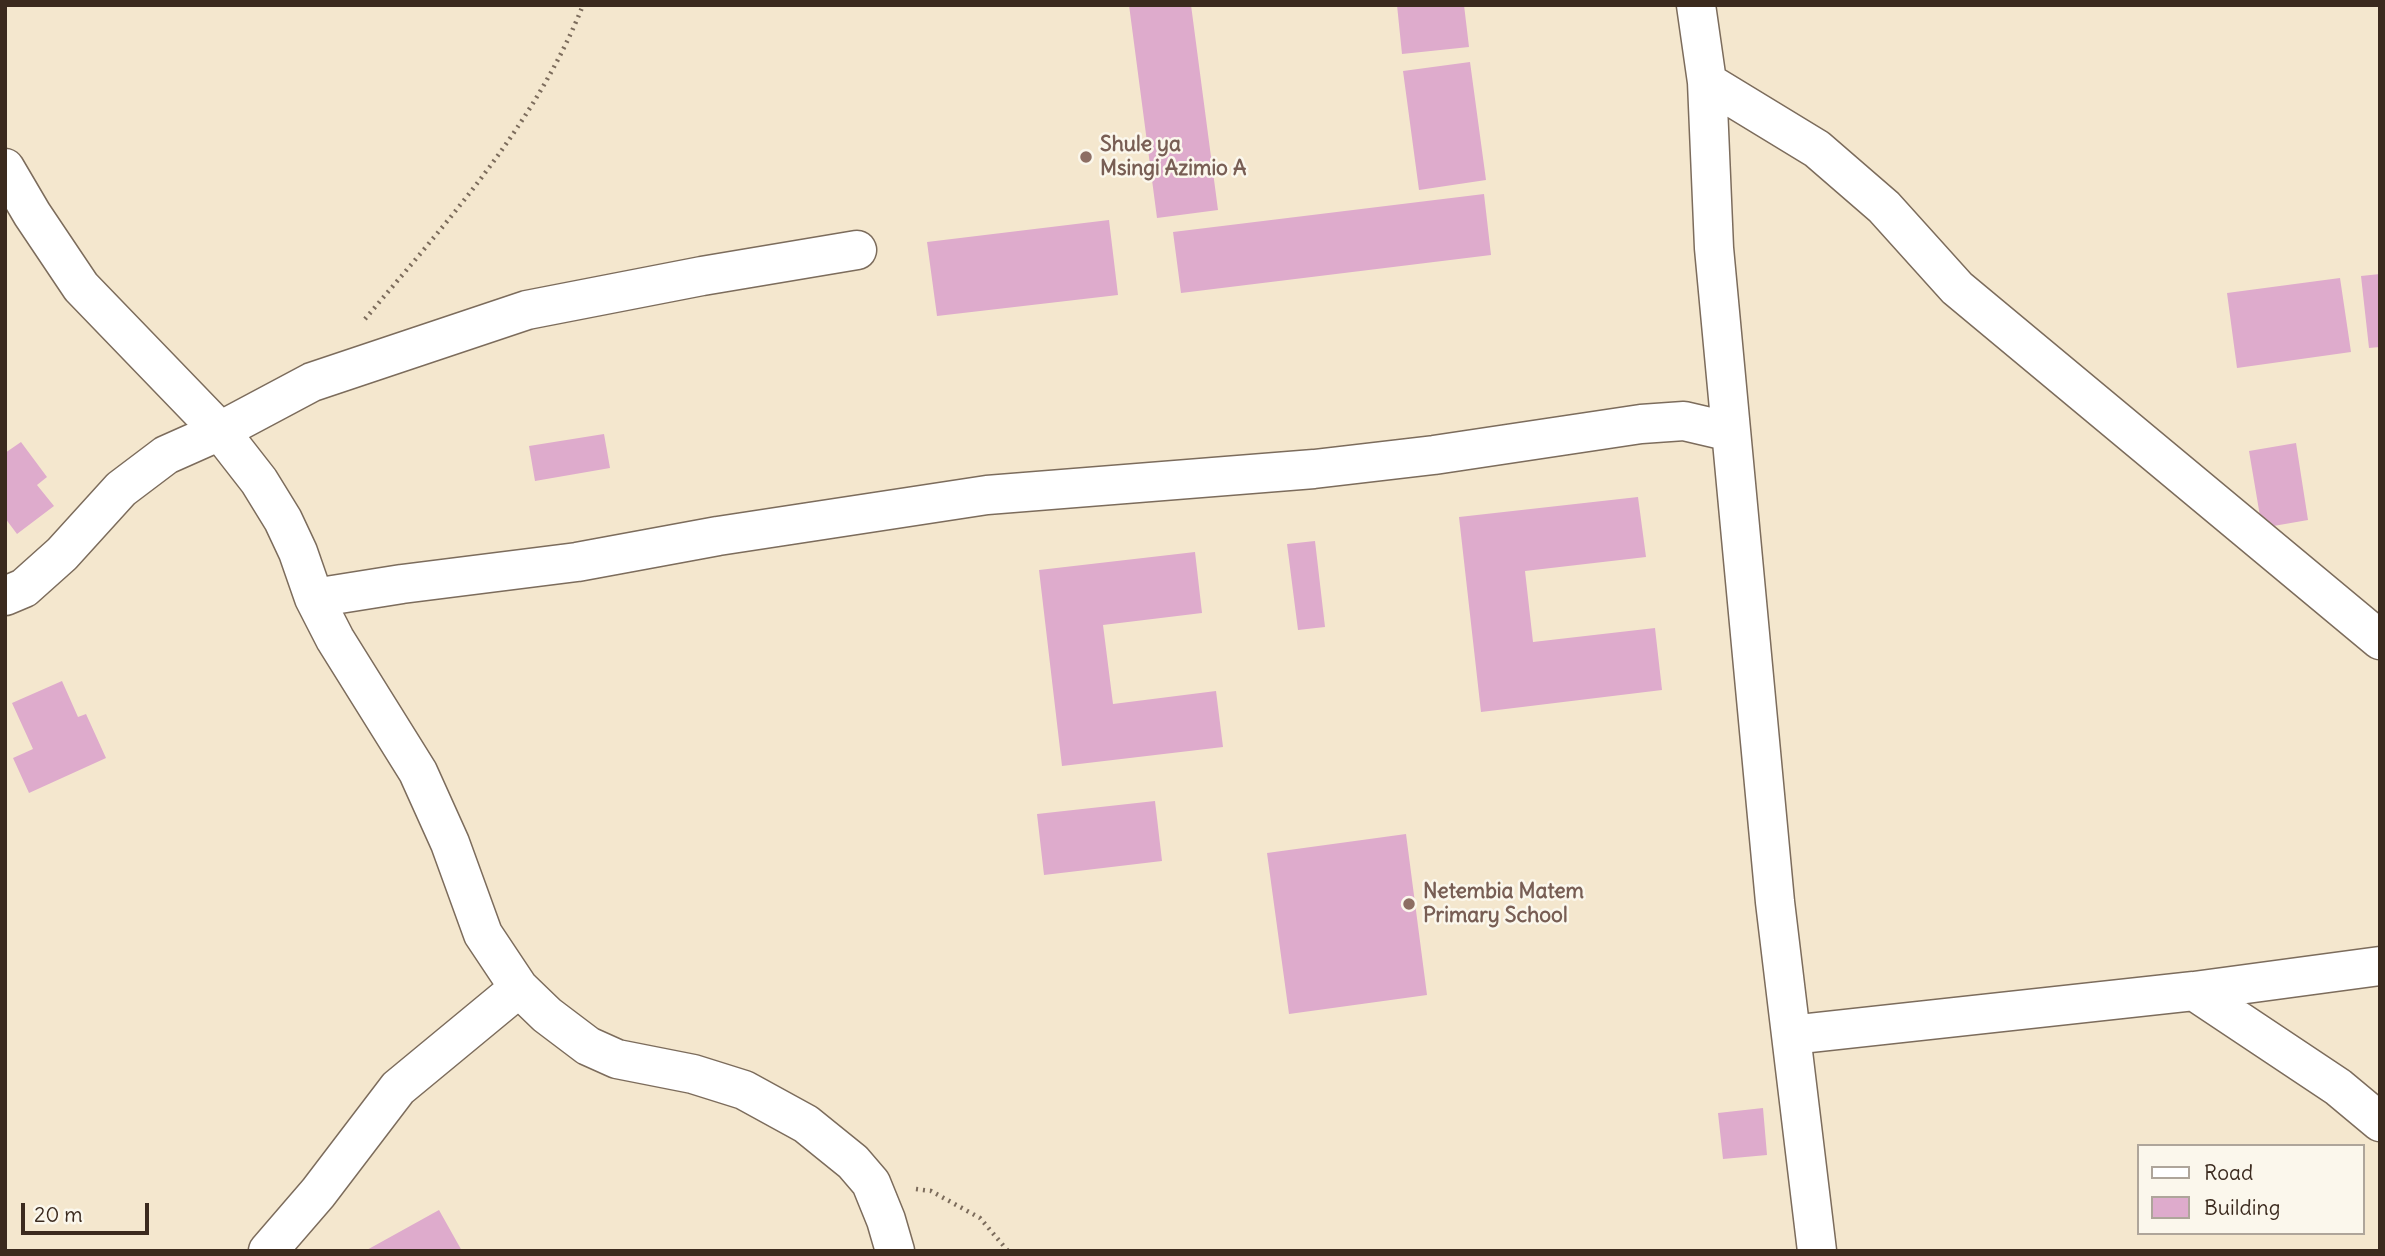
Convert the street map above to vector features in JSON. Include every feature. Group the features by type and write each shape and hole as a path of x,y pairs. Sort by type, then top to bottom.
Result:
{"street":[{"path":"1696,5 1707,82 1713,248 1775,902 1817,1251"},
{"path":"1707,82 1817,149 1884,207 1957,288 2380,640"},
{"path":"5,169 81,288 220,431 259,481 283,520 298,552 314,598 341,649 418,772 450,843 483,934 519,988 547,1015 598,1051 617,1059 693,1074 744,1090 806,1124 853,1162 871,1183 887,1220 895,1251"},
{"path":"5,596 24,588 62,554 121,489 166,456 220,431 312,382 527,310 702,276 857,250"},
{"path":"314,598 577,562 745,532 987,495 1327,467 1434,455 1642,424 1684,421 1731,432"},
{"path":"1791,1035 2194,991 2380,967"},
{"path":"268,1251 318,1193 398,1088 519,988"},
{"path":"2194,991 2337,1087 2380,1122"}],"path":[{"path":"361,324 482,177 538,95 583,5"},
{"path":"871,1183 931,1191 980,1218 1008,1251"}],"building":[{"path":"1129,5 1191,5 1218,210 1157,218"},
{"path":"1397,5 1464,5 1469,47 1402,54"},
{"path":"1470,62 1486,180 1419,190 1403,71"},
{"path":"1484,194 1491,255 1181,293 1173,232"},
{"path":"1109,220 1118,295 937,316 927,242"},
{"path":"2380,274 2380,347 2369,348 2361,276"},
{"path":"2340,278 2351,352 2237,368 2227,293"},
{"path":"604,434 610,468 535,481 529,446"},
{"path":"21,442 47,477 37,485 54,506 17,534 5,518 5,453"},
{"path":"2296,443 2308,520 2262,528 2249,451"},
{"path":"1638,497 1646,557 1525,571 1533,642 1655,628 1662,690 1481,712 1459,517"},
{"path":"1315,541 1325,627 1298,630 1287,544"},
{"path":"1195,552 1202,613 1103,625 1113,704 1216,691 1223,747 1062,766 1039,570"},
{"path":"62,681 78,717 86,714 106,758 29,793 13,758 33,749 12,703"},
{"path":"1155,801 1162,861 1044,875 1037,814"},
{"path":"1406,834 1427,995 1289,1014 1267,853"},
{"path":"1763,1108 1767,1155 1723,1159 1718,1113"},
{"path":"439,1210 462,1251 365,1251"}],"place":[{"name":"Shule ya Msingi Azimio A","path":"1086,157"},
{"name":"Netembia Matem Primary School","path":"1409,904"}]}
